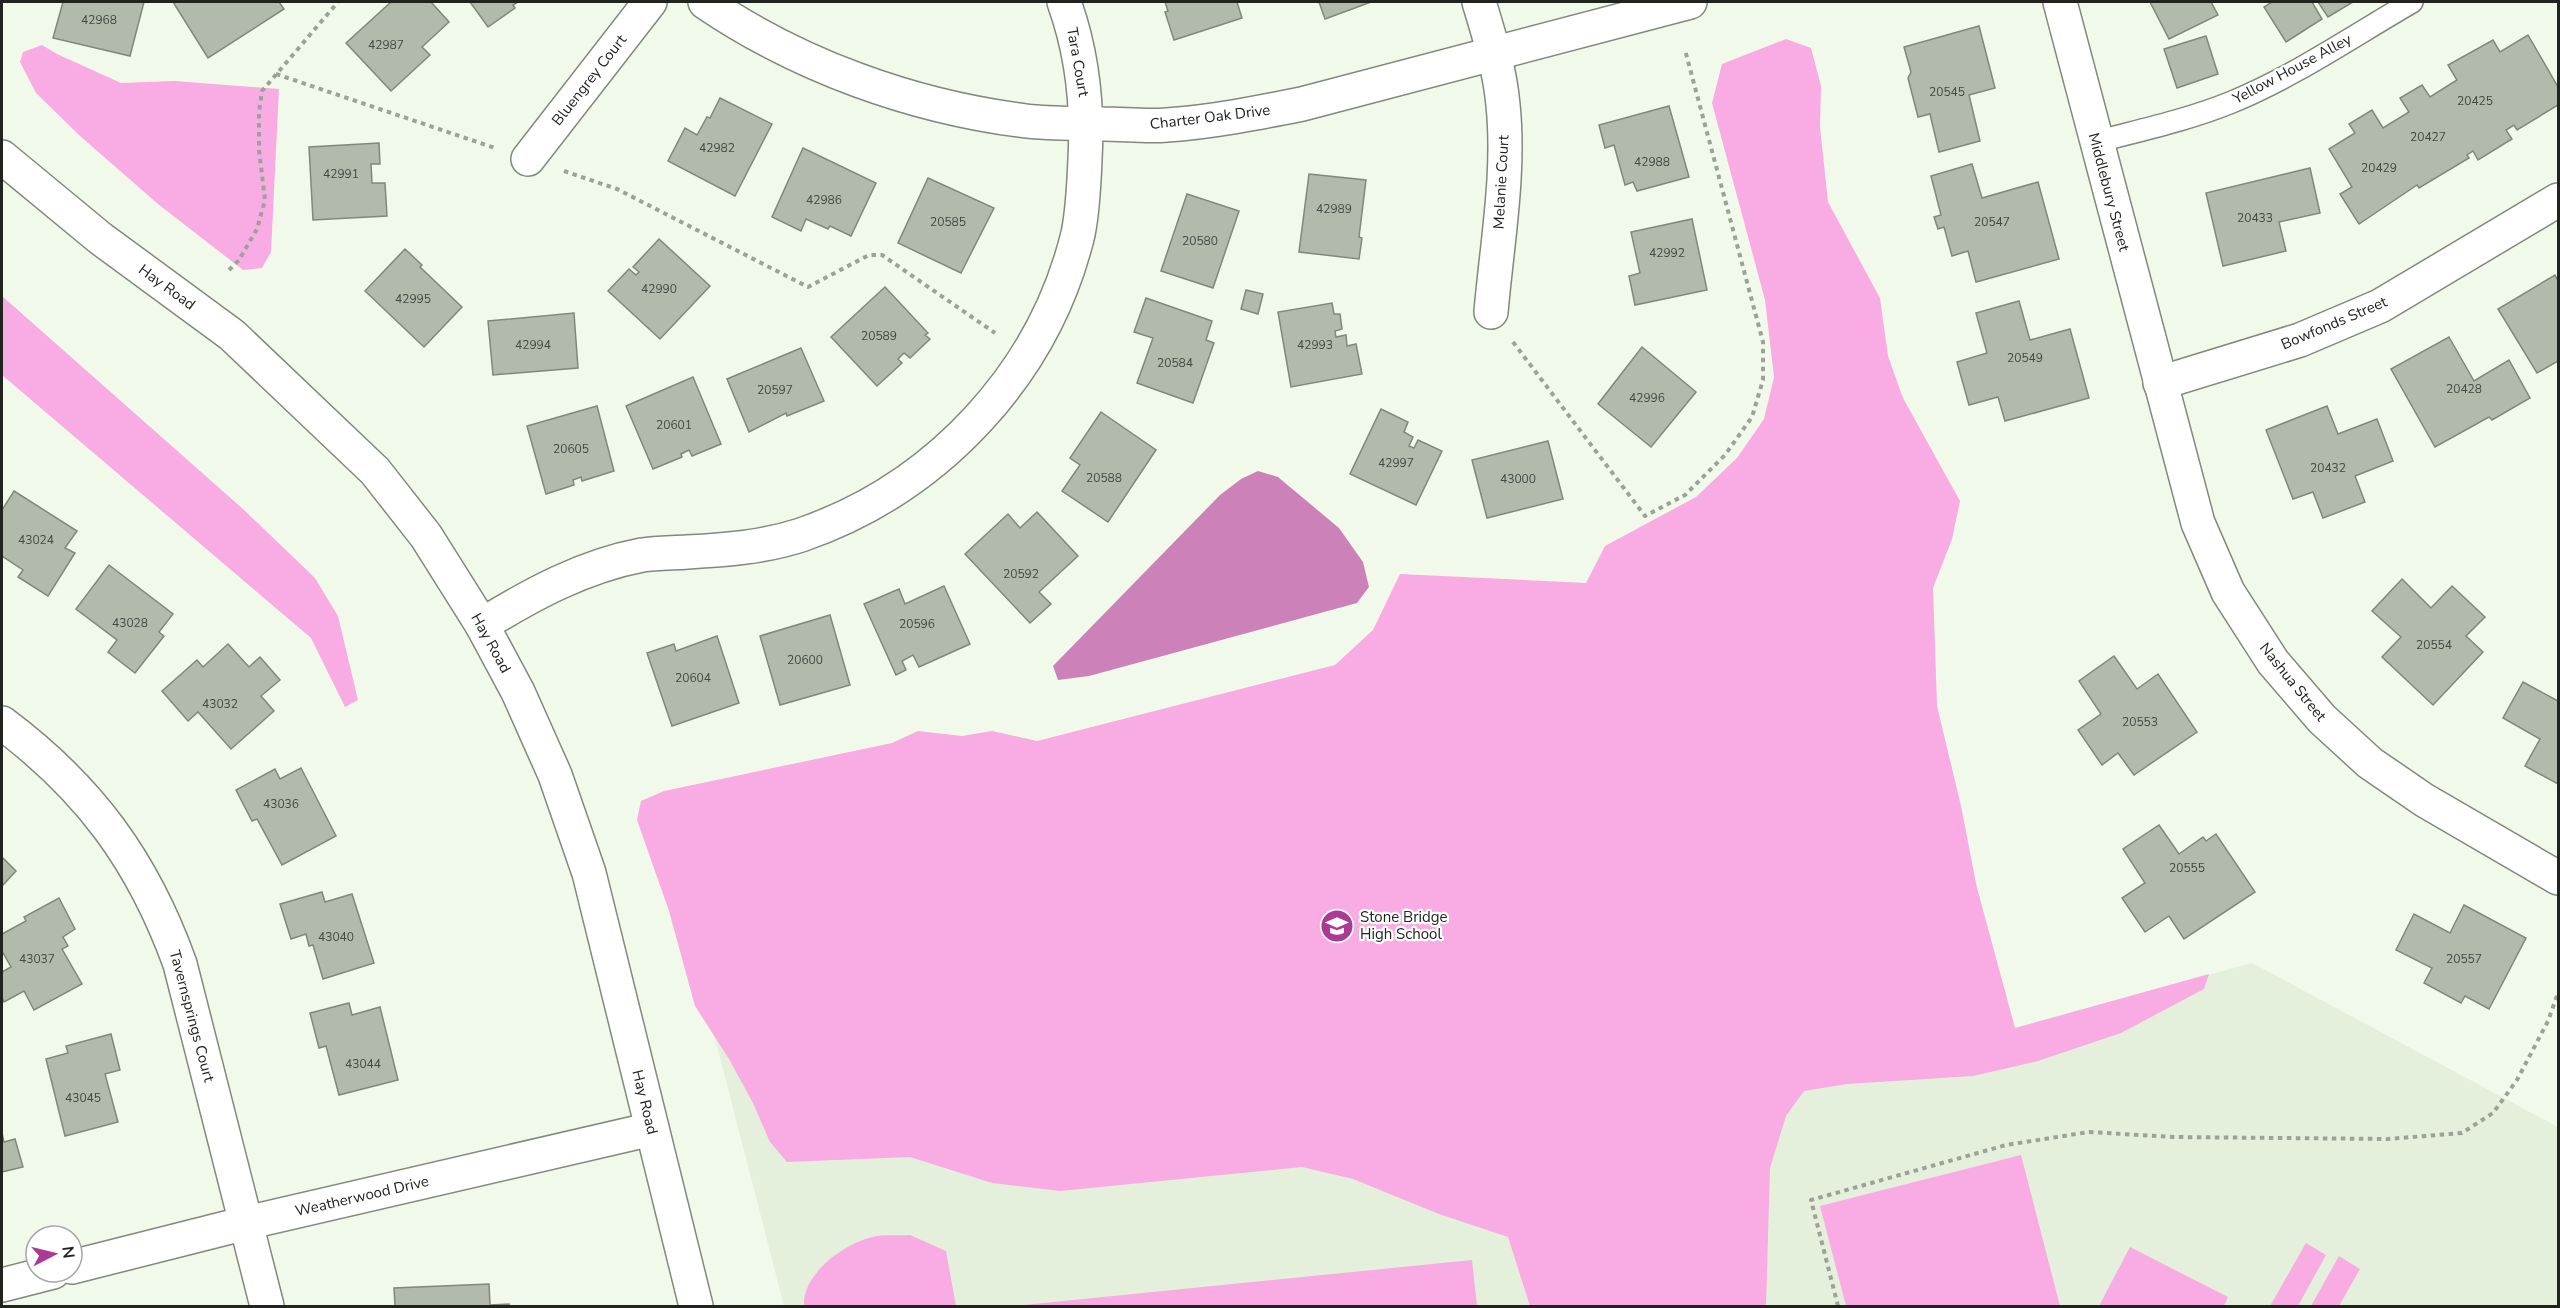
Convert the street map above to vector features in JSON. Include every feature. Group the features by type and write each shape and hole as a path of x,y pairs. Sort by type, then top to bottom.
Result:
{"street":[{"name":"Bluengrey Court","path":"528,159 650,2"},
{"name":"Charter Oak Drive","path":"705,2 763,37 813,61 875,86 973,113 1028,121 1166,125 1247,115 1302,104 1690,2"},
{"name":"Tara Court","path":"482,625 532,595 588,570 643,555 743,549 801,535 869,504 929,464 966,434 1028,356 1045,327 1078,233 1087,123 1082,69 1071,21 1064,2"},
{"name":"Melanie Court","path":"1479,2 1494,53 1503,103 1505,155 1491,312"},
{"name":"Middlebury Street","path":"2060,2 2160,383"},
{"name":"Hay Road","path":"2,156 100,238 232,335 375,471 426,536 482,625 518,692 555,776 589,873 696,1306"},
{"name":"Bowfonds Street","path":"2160,383 2300,340 2380,306 2559,200"},
{"name":"Nashua Street","path":"2160,383 2198,523 2228,591 2272,662 2322,719 2370,763 2424,800 2559,878"},
{"name":"Tavernsprings Court","path":"2,723 39,751 106,821 141,875 169,933 180,964 267,1306"},
{"name":"Weatherwood Drive","path":"84,1264 246,1223 652,1129"},
{"path":"2,1285 24,1279"}],"lane":[{"name":"Yellow House Alley","path":"2096,142 2185,118 2232,102 2298,69 2412,2"}],"path":[{"path":"230,270 239,260 257,229 265,200 259,150 259,112 262,91 338,2"},
{"path":"1491,312 1645,516 1685,495 1725,455 1752,417 1763,380 1763,342 1685,50"},
{"path":"276,74 616,189 808,287 869,255 882,255 1028,356"},
{"path":"1838,1306 1811,1200 2006,1145 2089,1132 2173,1137 2388,1139 2462,1133 2493,1113 2517,1080 2548,1021 2559,993"}],"shaded area":[{"name":"Stone Bridge High School","path":"1786,39 1811,48 1821,86 1820,127 1828,202 1880,298 1888,356 1903,398 1960,501 1952,539 1933,588 1937,706 1961,806 1977,888 2015,1028 2209,974 2204,989 2121,1033 2038,1061 1973,1076 1847,1084 1804,1091 1786,1116 1770,1168 1766,1306 1530,1306 1508,1237 1439,1214 1353,1179 1302,1167 1060,1191 992,1183 910,1157 787,1162 770,1142 753,1103 729,1059 695,1006 669,911 637,820 641,801 664,791 892,743 918,731 962,736 992,731 1037,741 1335,665 1373,630 1400,574 1586,583 1605,546 1696,497 1737,458 1764,419 1774,377 1765,300 1712,103 1722,64"},
{"path":"42,45 121,83 174,81 279,89 271,252 262,268 243,270 158,204 80,136 36,93 20,62 23,52"},
{"path":"2,296 243,509 315,578 338,616 358,700 345,707 311,638 2,375"},
{"path":"1258,471 1278,477 1339,528 1363,562 1369,587 1357,603 1089,676 1058,680 1053,666 1220,495 1241,479"},
{"name":"Stone Bridge High School","path":"663,836 1977,888 2015,1028 2252,963 2558,1127 2558,1306 784,1306"},
{"path":"2021,1155 2060,1306 1846,1306 1820,1206"},
{"path":"910,1235 946,1251 956,1306 804,1306 805,1294 817,1272 838,1253 872,1237"},
{"path":"2306,1243 2326,1255 2298,1306 2270,1306"},
{"path":"2130,1247 2228,1297 2224,1306 2099,1306"},
{"path":"2339,1256 2360,1269 2339,1306 2311,1306"},
{"path":"1472,1260 1477,1306 1014,1306"}],"building":[{"path":"63,2 144,2 130,56 53,38"},
{"path":"173,2 279,2 284,9 208,58"},
{"path":"391,2 431,2 449,22 422,47 430,55 391,91 346,43"},
{"path":"470,2 518,2 513,5 515,8 488,27"},
{"path":"1165,2 1237,2 1242,18 1174,40 1165,12 1168,11"},
{"path":"1319,2 1371,2 1325,19"},
{"path":"2150,2 2211,2 2218,15 2169,39"},
{"path":"2272,2 2312,2 2322,19 2286,42 2264,7"},
{"path":"2318,2 2353,2 2328,17"},
{"path":"1979,26 1995,88 1969,95 1980,141 1939,152 1930,114 1918,117 1908,78 1911,72 1904,47"},
{"path":"2528,35 2558,87 2558,105 2517,130 2514,125 2506,130 2512,139 2478,160 2473,151 2467,155 2469,158 2419,188 2417,185 2359,224 2340,194 2352,187 2329,149 2355,133 2349,124 2372,110 2383,128 2409,112 2400,98 2422,85 2430,97 2457,80 2448,65 2493,40 2500,52"},
{"path":"2206,36 2218,74 2177,88 2164,49"},
{"path":"720,98 772,124 735,196 668,161 685,128 697,135 707,117 710,118"},
{"path":"1669,106 1689,177 1637,191 1633,182 1625,185 1614,145 1605,148 1599,125"},
{"path":"379,143 380,164 371,164 372,183 385,183 387,216 313,220 309,147"},
{"path":"803,148 876,183 851,236 830,226 828,229 806,219 801,231 772,217"},
{"path":"1972,164 1982,198 2038,182 2059,259 1976,282 1968,251 1952,256 1944,227 1938,229 1934,217 1941,215 1931,176"},
{"path":"2310,168 2320,213 2279,222 2286,251 2223,266 2206,193"},
{"path":"1309,174 1366,180 1359,237 1362,238 1359,259 1299,252"},
{"path":"928,178 994,208 961,273 898,243"},
{"path":"1187,194 1239,211 1213,288 1161,271"},
{"path":"1692,219 1707,290 1635,305 1629,276 1640,273 1631,232"},
{"path":"659,239 710,286 660,339 608,291 629,269 636,275 639,272 633,267"},
{"path":"405,249 422,265 420,267 462,307 424,347 365,291"},
{"path":"2555,275 2558,281 2558,361 2537,373 2498,309"},
{"path":"885,287 928,333 925,335 930,339 910,358 904,353 898,359 902,363 877,386 831,337"},
{"path":"1246,290 1263,294 1258,314 1241,309"},
{"path":"1146,298 1212,321 1206,340 1214,343 1193,403 1137,383 1153,338 1134,332"},
{"path":"2019,301 2030,340 2070,329 2089,398 2005,421 1998,397 1969,405 1957,362 1987,353 1976,313"},
{"path":"1332,303 1334,314 1340,314 1342,329 1335,331 1336,337 1346,335 1347,346 1356,344 1362,374 1291,387 1278,312"},
{"path":"574,313 578,368 493,375 488,321"},
{"path":"2449,337 2474,381 2509,360 2530,398 2492,420 2489,417 2435,447 2391,369"},
{"path":"1642,347 1696,392 1651,447 1598,404"},
{"path":"801,348 824,401 787,416 786,413 749,432 727,379"},
{"path":"693,377 721,444 692,456 689,450 681,454 682,457 653,469 626,406"},
{"path":"597,406 614,471 582,481 581,477 573,480 574,485 546,494 527,426"},
{"path":"2327,406 2338,434 2377,419 2393,461 2355,476 2365,502 2323,518 2313,492 2293,499 2266,430"},
{"path":"1381,409 1408,422 1404,432 1413,437 1409,446 1414,448 1418,440 1442,451 1416,505 1350,474"},
{"path":"1101,412 1156,450 1108,522 1062,491 1080,465 1070,458"},
{"path":"1548,441 1563,499 1487,518 1472,460"},
{"path":"14,491 77,531 65,548 75,553 48,596 18,577 23,570 2,556 2,510"},
{"path":"1037,512 1078,556 1039,592 1051,604 1030,623 965,554 1008,514 1020,528"},
{"path":"109,565 173,614 159,632 164,636 135,673 108,652 117,640 76,609"},
{"path":"2402,579 2431,608 2452,586 2485,617 2466,636 2483,652 2433,705 2382,657 2401,637 2372,611"},
{"path":"944,586 970,644 919,667 913,655 902,661 906,670 896,675 864,604 899,589 905,604"},
{"path":"830,615 850,685 780,705 760,636"},
{"path":"717,636 739,703 672,726 647,653 674,644 676,651"},
{"path":"228,644 249,667 260,657 280,680 261,696 274,711 231,749 198,712 188,721 162,691 197,660 203,667"},
{"path":"2114,656 2137,689 2158,674 2197,732 2134,775 2118,753 2102,765 2078,730 2101,714 2079,681"},
{"path":"2523,682 2558,701 2558,784 2525,766 2540,739 2503,718"},
{"path":"301,768 336,836 282,865 257,819 252,821 236,790 275,769 280,779"},
{"path":"2159,825 2179,854 2203,837 2206,841 2216,834 2255,892 2184,939 2169,916 2145,932 2122,898 2145,883 2123,849"},
{"path":"2,857 16,871 2,886"},
{"path":"322,892 325,902 352,894 374,963 323,979 313,945 309,946 306,934 291,939 280,904"},
{"path":"59,898 75,929 63,937 68,946 62,949 82,984 34,1010 24,991 4,1002 2,972 11,967 2,951 2,934 26,921 24,917"},
{"path":"2464,905 2526,938 2489,1009 2465,996 2461,1003 2424,983 2432,968 2396,950 2414,914 2450,933"},
{"path":"349,1003 352,1015 380,1007 398,1080 339,1095 326,1046 319,1048 310,1013"},
{"path":"111,1034 120,1070 105,1074 118,1122 65,1136 46,1059 68,1053 66,1046"},
{"path":"2,1133 4,1142 15,1139 23,1167 2,1172"},
{"path":"489,1284 490,1305 509,1304 510,1306 395,1306 394,1288"}],"place":[{"name":"Stone Bridge High School","path":"1337,926"}]}
